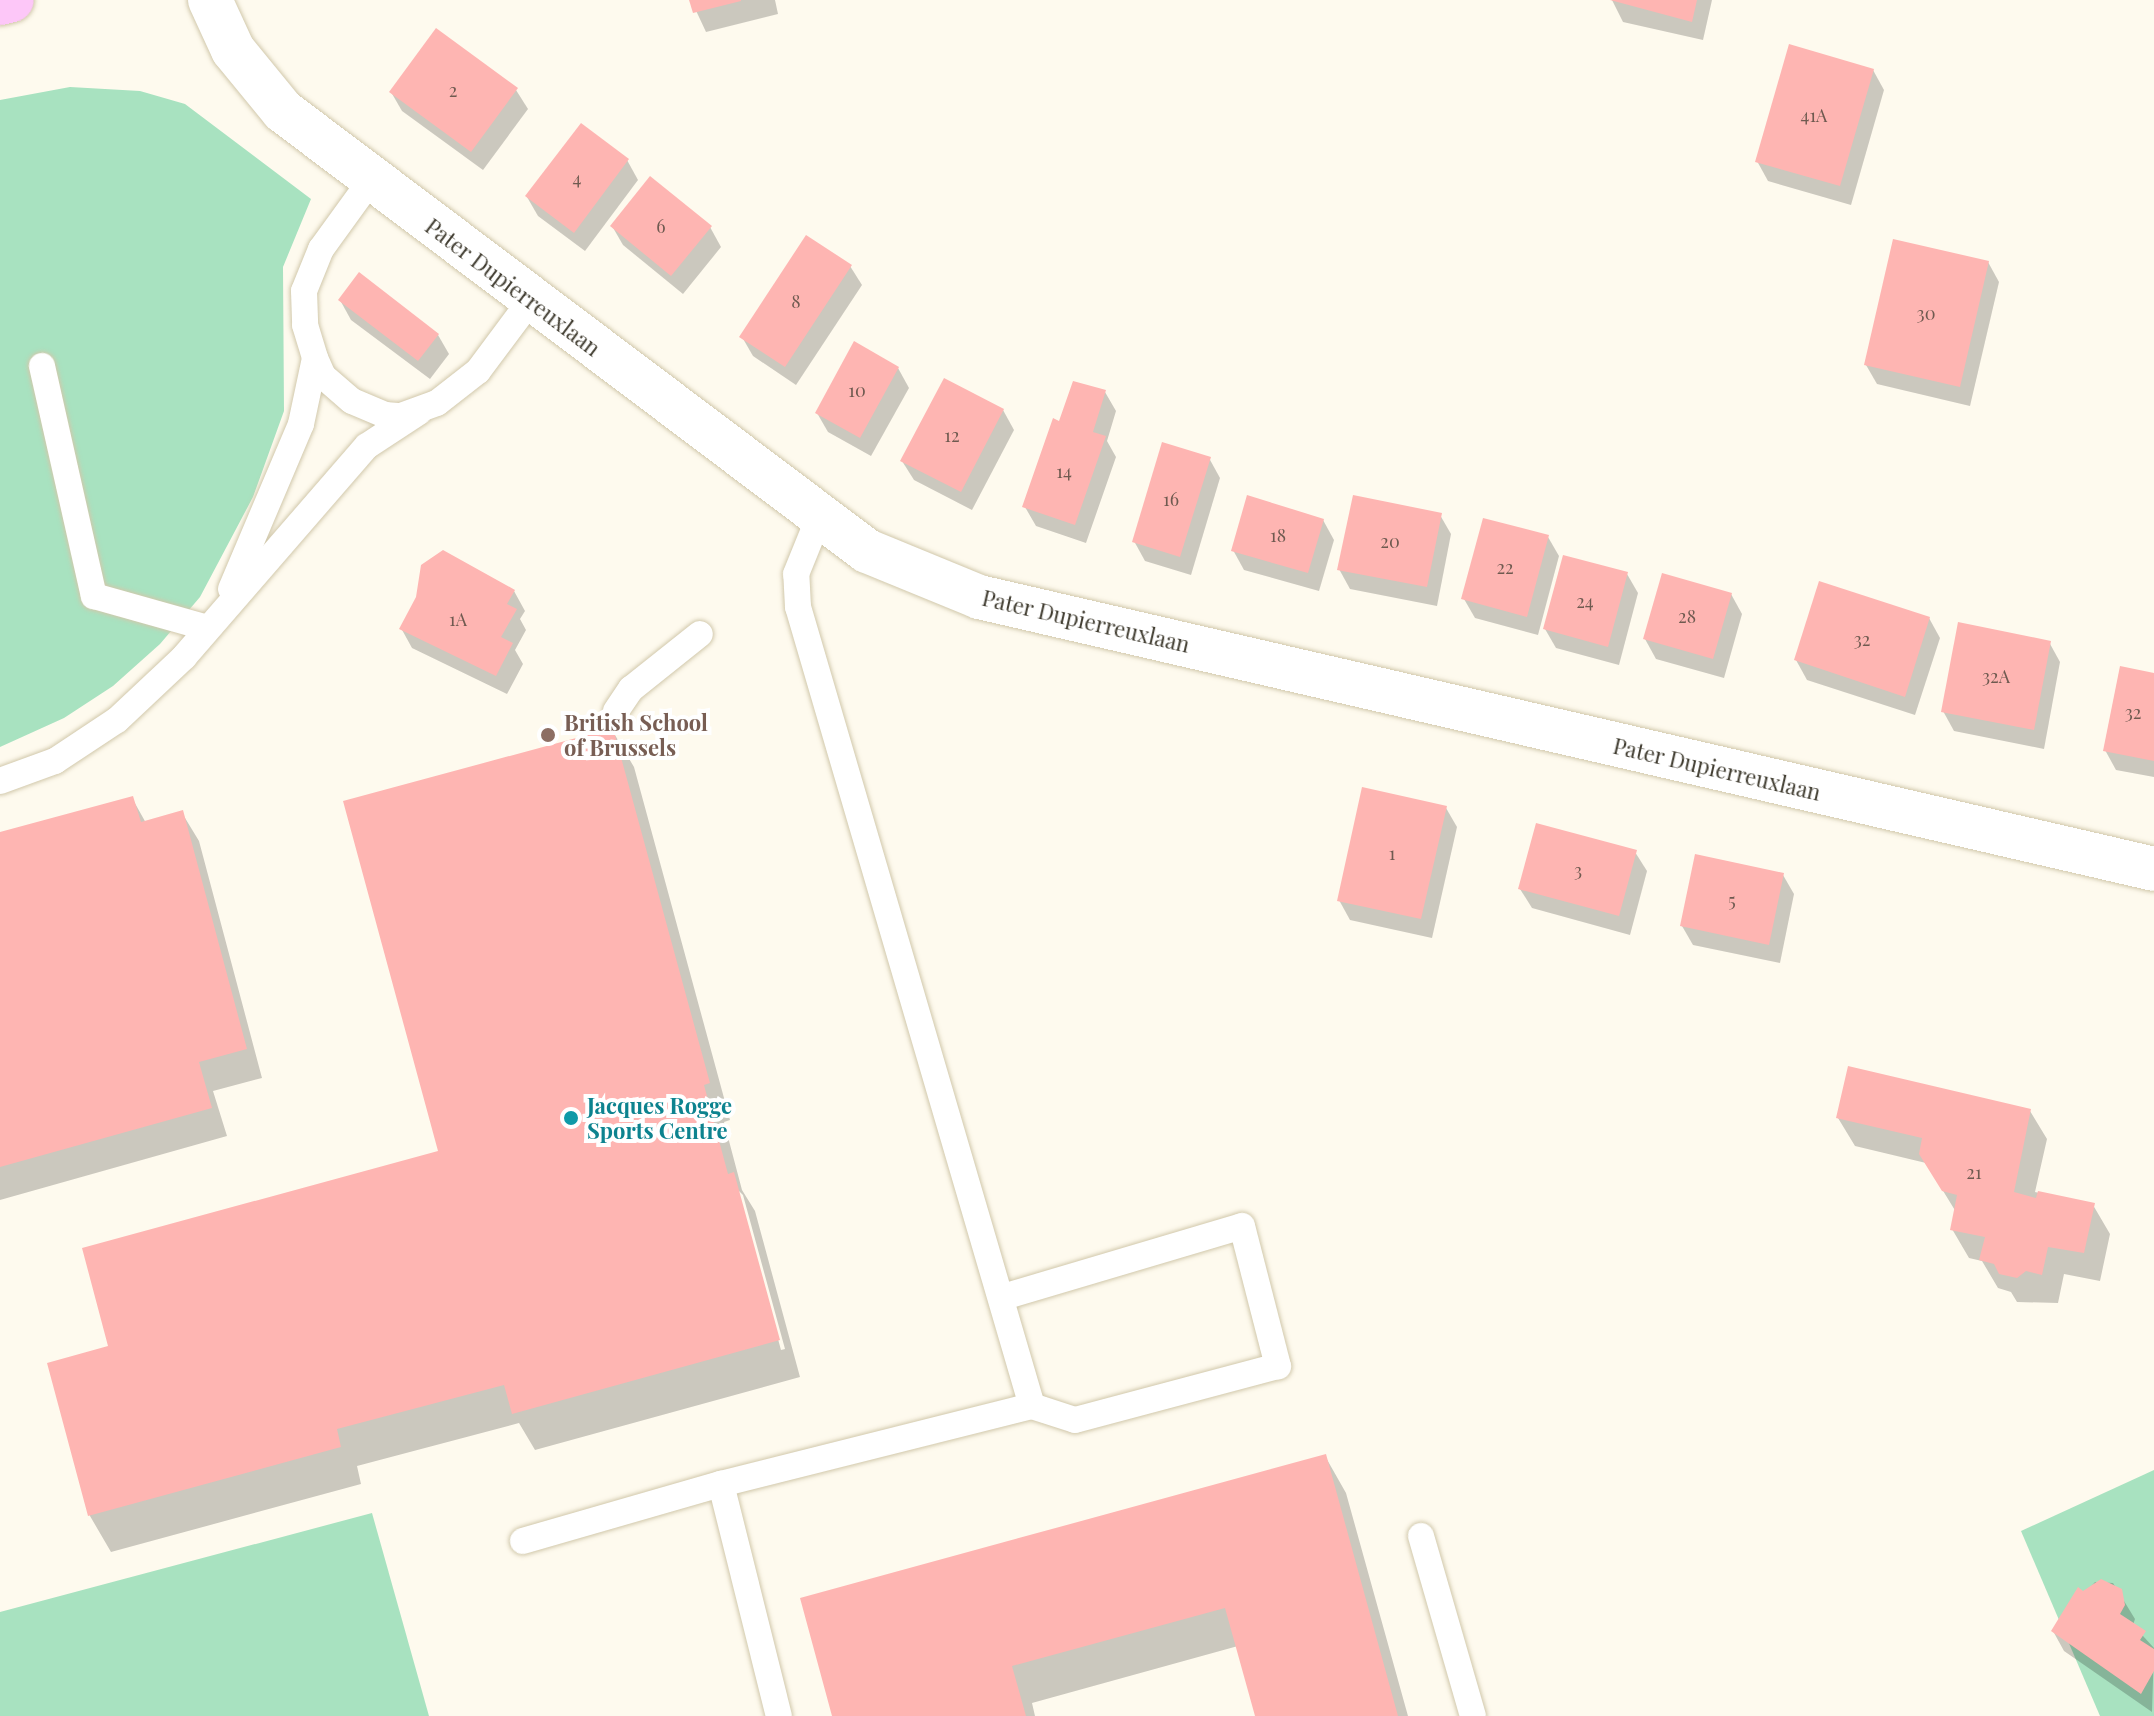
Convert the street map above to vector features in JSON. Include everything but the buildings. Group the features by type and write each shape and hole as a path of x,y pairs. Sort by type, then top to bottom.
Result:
{"main road":[{"path":"0,3 12,0"}],"street":[{"name":"Pater Dupierreuxlaan","path":"210,0 221,30 255,82 371,180 867,551 979,597 2154,869"}],"lane":[{"path":"371,180 321,249 304,291 305,325 323,376 370,410 385,415 419,412"},
{"path":"0,781 86,744 156,685 367,446 478,371 531,300"},
{"path":"214,619 301,424 315,358"},
{"path":"42,366 94,596 214,619"},
{"path":"820,515 796,574 798,607 1003,1297 1032,1406"},
{"path":"616,711 631,689 700,634"},
{"path":"523,1541 721,1484 1032,1406 1075,1420 1278,1366 1242,1226 1003,1297"},
{"path":"721,1484 779,1716"},
{"path":"1421,1536 1473,1716"}],"green space":[{"path":"70,87 140,91 185,104 311,199 283,267 284,411 253,497 200,597 160,644 113,686 64,718 0,747 0,100"},
{"path":"2154,1470 2154,1716 2100,1716 2021,1531"},
{"path":"372,1513 429,1716 0,1716 0,1612"}],"place":[{"name":"British School of Brussels","path":"548,735"},
{"name":"Jacques Rogge Sports Centre","path":"571,1118"}]}
